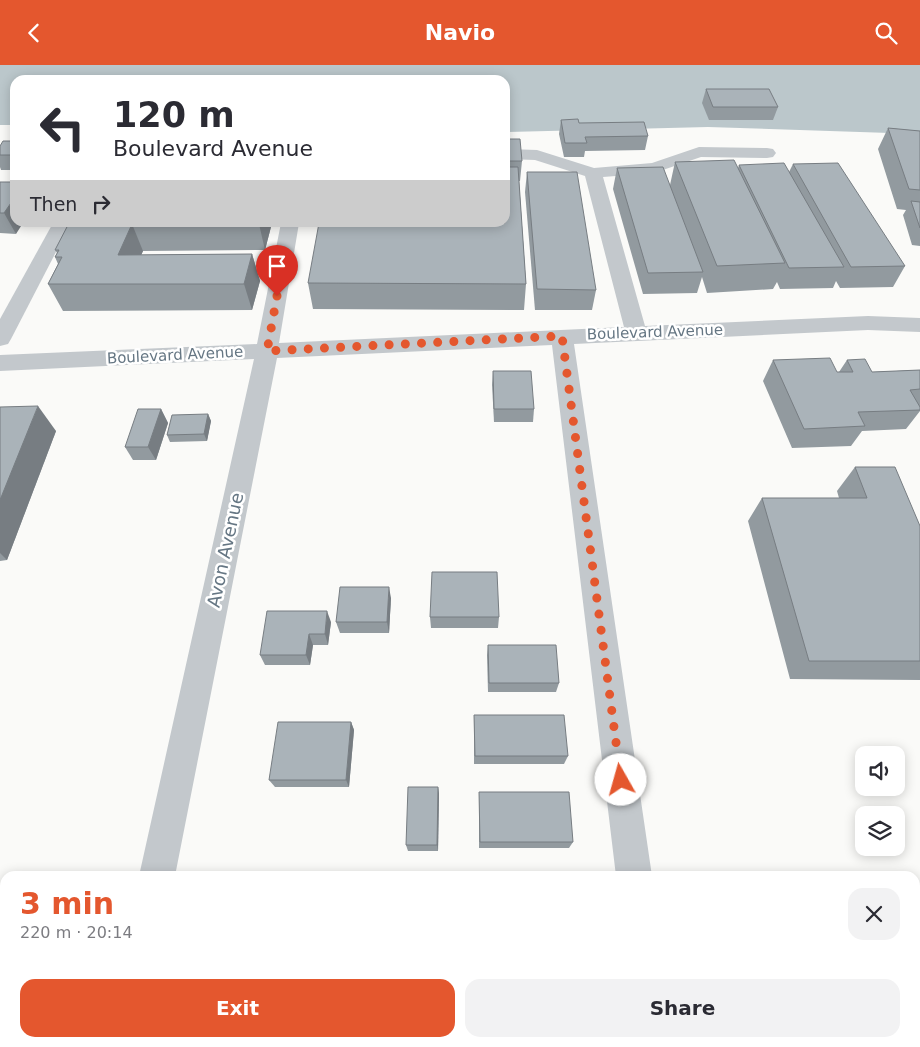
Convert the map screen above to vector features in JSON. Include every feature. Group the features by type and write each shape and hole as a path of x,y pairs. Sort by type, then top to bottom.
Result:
{"street":[{"path":"510,154 537,155 593,173 654,168 699,152 767,153"},
{"path":"593,173 636,333"},
{"path":"0,339 60,227"},
{"name":"Avon Avenue","path":"158,871 267,351 289,227"},
{"name":"Boulevard Avenue","path":"0,363 868,323 920,325"},
{"path":"562,336 633,871"}],"shaded area":[{"path":"0,65 920,65 920,134 708,127 510,132 510,75 10,75 10,125 0,125"}],"building":[{"path":"706,89 769,89 778,107 713,107"},
{"path":"578,119 579,123 644,122 648,136 585,137 587,143 565,143 561,120"},
{"path":"888,128 920,131 920,190 909,189"},
{"path":"510,139 520,139 522,161 510,161"},
{"path":"3,141 10,141 10,155 0,155 0,146"},
{"path":"734,160 785,263 717,266 675,162"},
{"path":"784,163 844,267 789,268 739,165"},
{"path":"838,163 905,266 851,267 793,164"},
{"path":"510,167 518,167 526,284 308,283 318,227 510,227"},
{"path":"663,167 703,272 648,273 617,168"},
{"path":"527,172 577,172 596,290 537,289"},
{"path":"0,182 10,182 10,204 4,213 0,213"},
{"path":"911,201 920,202 920,228"},
{"path":"67,227 131,227 118,255 252,254 244,284 48,284 62,257 55,257 59,250 55,250"},
{"path":"830,358 837,372 853,372 847,360 865,359 872,372 920,370 920,389 910,390 920,410 858,412 865,426 804,429 773,360"},
{"path":"493,371 531,371 534,409 494,409"},
{"path":"38,406 0,500 0,407"},
{"path":"138,409 161,409 148,447 125,447"},
{"path":"208,414 204,434 167,435 172,415"},
{"path":"855,467 895,467 920,526 920,661 809,661 762,498 867,498"},
{"path":"432,572 497,572 499,617 430,617"},
{"path":"340,587 389,587 387,622 336,622"},
{"path":"267,611 327,611 325,634 309,634 306,655 260,655"},
{"path":"488,645 556,645 559,683 489,683"},
{"path":"474,715 564,715 568,756 475,756"},
{"path":"278,722 351,722 346,780 269,780"},
{"path":"408,787 438,787 437,845 406,845"},
{"path":"479,792 569,792 573,842 480,842"}],"route":[{"path":"277,296 267,351 562,336 621,780"}]}
